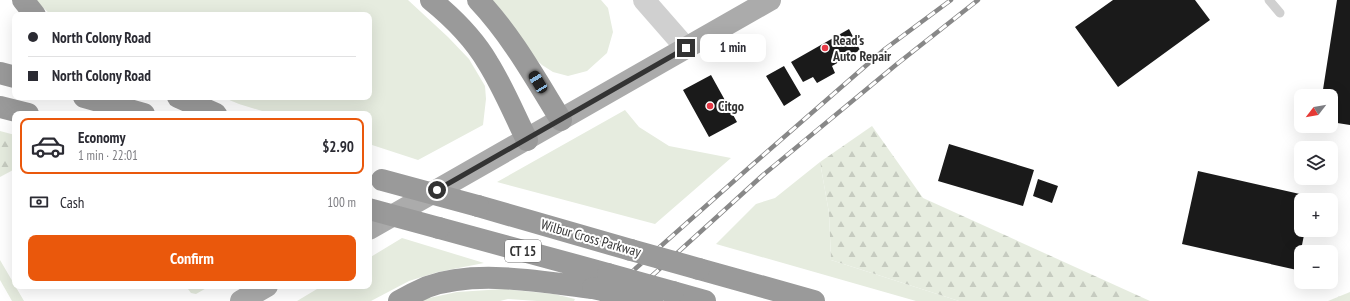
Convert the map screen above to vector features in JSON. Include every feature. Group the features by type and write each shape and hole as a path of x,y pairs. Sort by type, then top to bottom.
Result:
{"highway":[{"path":"23,0 33,12"},
{"path":"430,0 441,8 466,34 488,62 527,140"},
{"path":"478,0 514,44 561,120"},
{"path":"0,73 12,76"},
{"path":"95,100 133,111"},
{"path":"185,100 209,111"},
{"path":"0,106 18,111"},
{"name":"Wilbur Cross Parkway","path":"375,179 478,206 814,301"},
{"name":"CT 15","path":"372,210 439,228 600,281 673,292 705,301"},
{"path":"399,301 428,287 452,281 480,278 600,281 652,301"}],"main road":[{"path":"372,227 770,0"},
{"path":"241,301 263,289"}],"street":[{"path":"644,0 686,48"}],"lane":[{"path":"1269,0 1280,13"}],"green space":[{"path":"35,0 408,0 448,37 469,59 485,86 486,99 483,125 418,160 372,145 372,111 262,111 229,100 372,100 372,12 48,12"},
{"path":"486,0 601,0 608,8 613,32 607,53 587,71 568,76 553,72 542,65 530,54"},
{"path":"625,110 639,127 669,146 731,158 655,224 497,182"},
{"path":"872,126 923,198 1150,301 959,301 831,260 829,213 820,162"},
{"path":"0,131 12,134 12,171 0,177"},
{"path":"820,162 829,213 831,260 959,301 916,301 716,244 756,204 775,198"},
{"path":"402,238 484,263 438,272 409,281 371,301 297,301 317,289 372,289 372,256"},
{"path":"0,260 12,280 12,289 17,289 24,301 12,301 0,280"},
{"path":"188,289 205,289 196,294 191,293"},
{"path":"504,289 554,294 575,299 574,301 508,299 500,301 415,301 457,292"},
{"path":"1350,292 1350,301 1328,301"}],"building":[{"path":"1113,0 1195,0 1210,20 1118,87 1075,27"},
{"path":"1337,0 1350,0 1350,125 1338,123 1338,89 1323,89"},
{"path":"849,29 860,50 832,66 835,73 817,83 813,77 803,82 791,62"},
{"path":"784,66 801,95 784,106 766,76"},
{"path":"711,75 737,122 709,137 683,90"},
{"path":"949,144 1034,170 1023,206 938,181"},
{"path":"1198,171 1295,193 1294,193 1294,237 1304,237 1302,245 1294,245 1294,269 1182,244"},
{"path":"1038,179 1058,186 1052,203 1033,196"}],"railway":[{"path":"602,301 635,269 885,49 951,0"},
{"path":"626,301 763,175 897,64 978,0"}],"place":[{"name":"Read’s Auto Repair","path":"825,48"},
{"name":"Citgo","path":"710,106"}],"route":[{"path":"437,190 686,48"}]}
